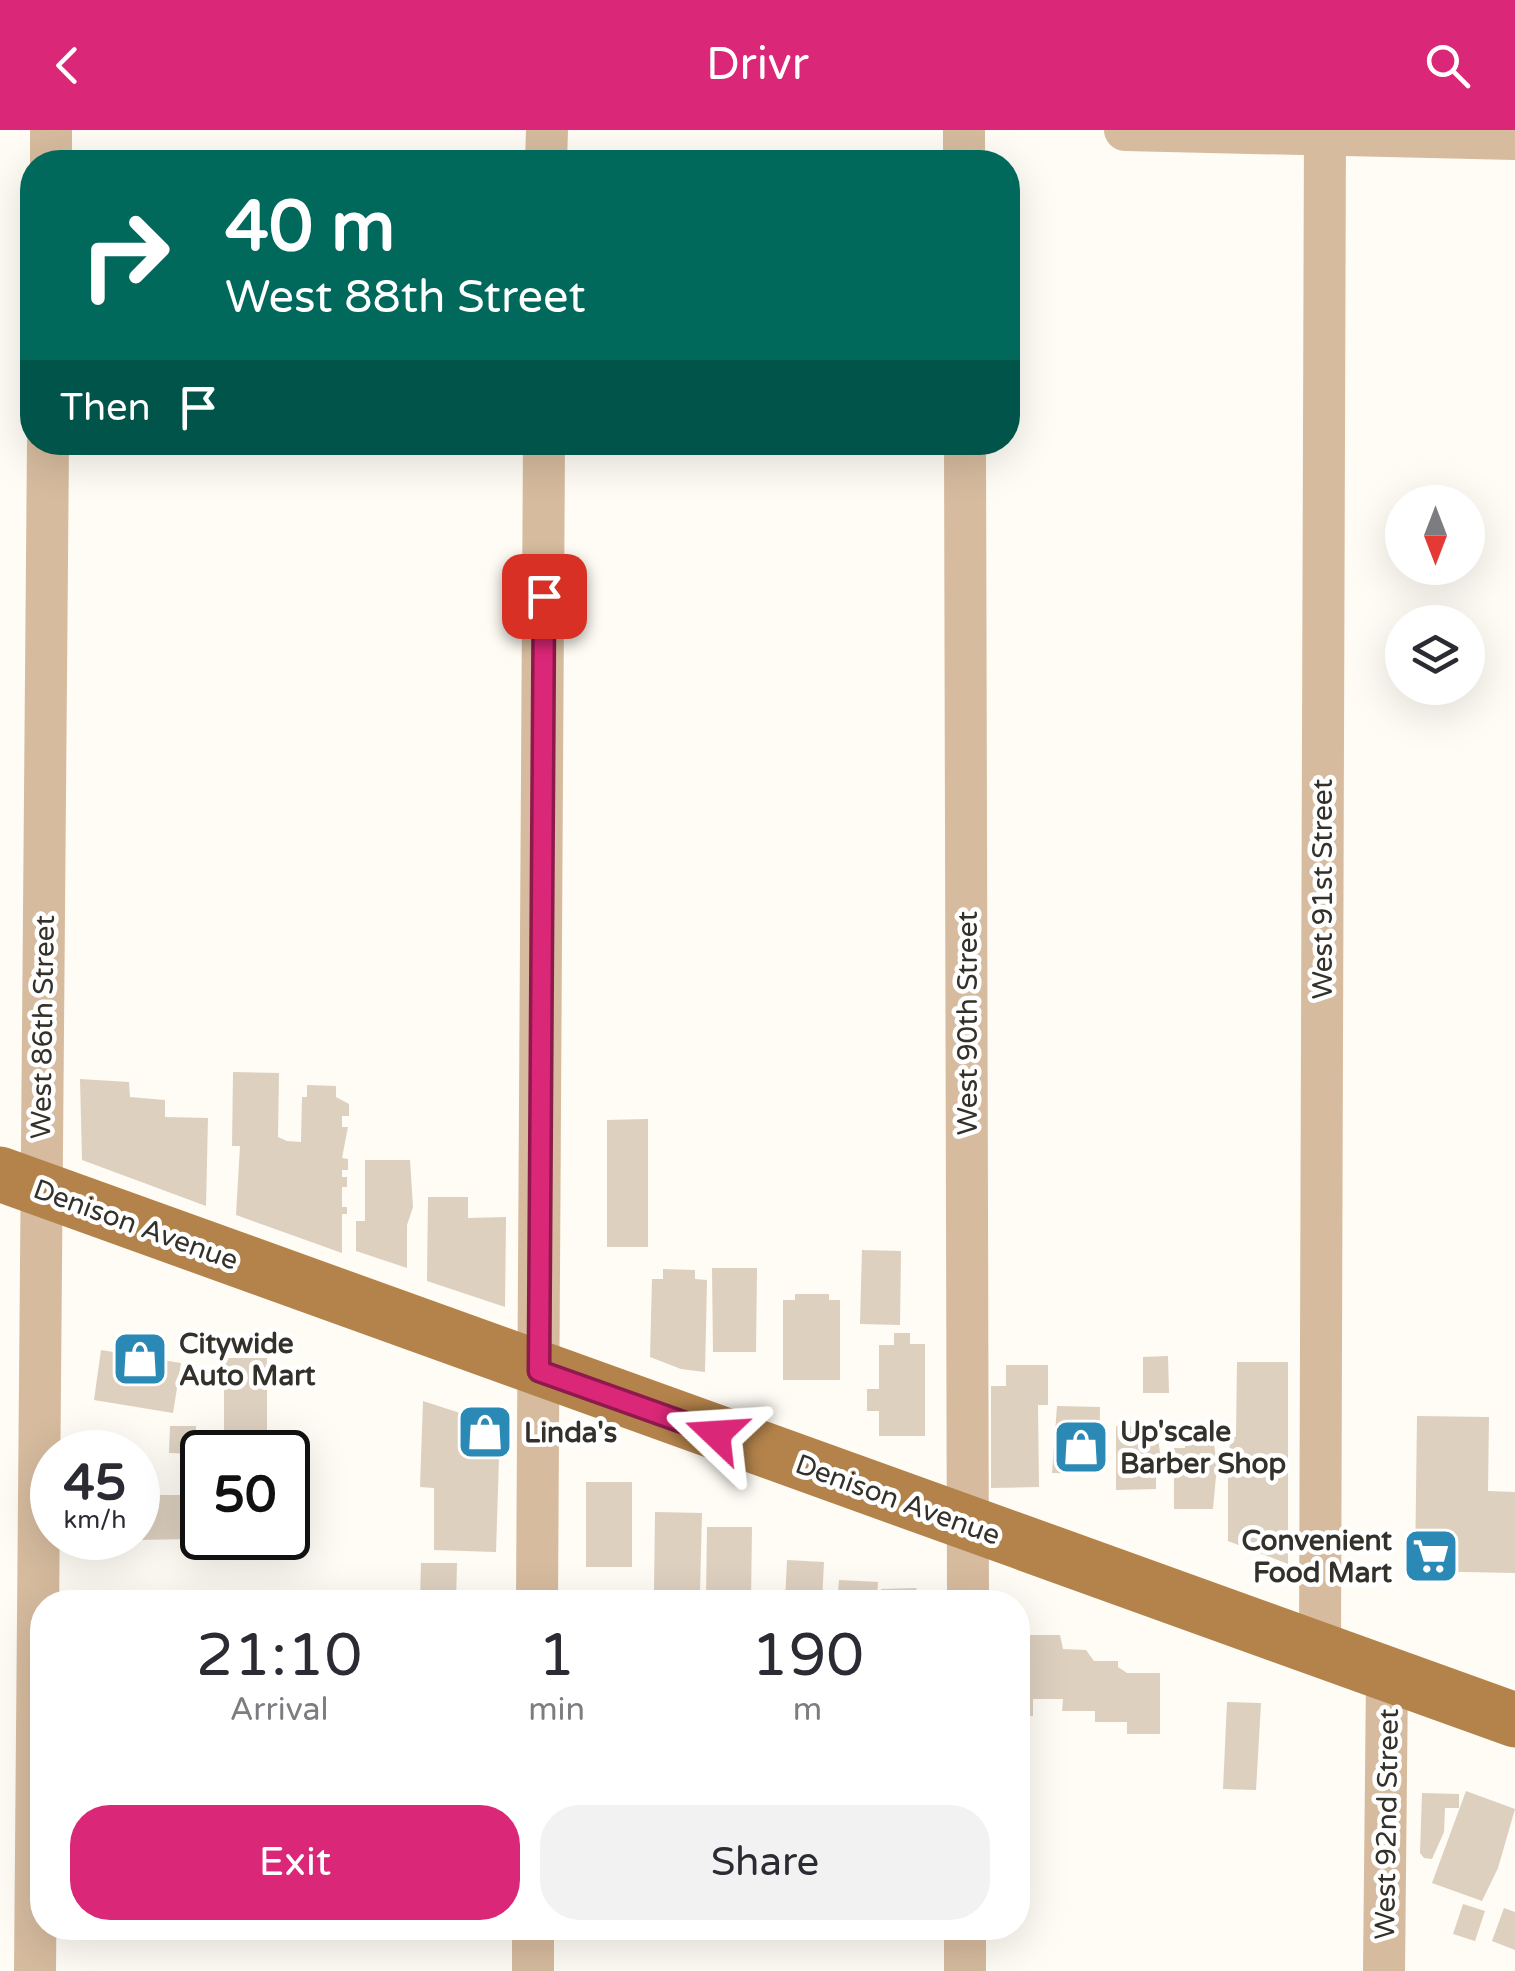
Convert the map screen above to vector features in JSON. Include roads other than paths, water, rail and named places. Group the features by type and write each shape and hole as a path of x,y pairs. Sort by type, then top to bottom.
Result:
{"main road":[{"name":"Denison Avenue","path":"20,1181 1515,1720"}],"street":[{"path":"1125,130 1515,139"},
{"name":"West 91st Street","path":"1320,1648 1325,133"},
{"name":"West 86th Street","path":"30,1708 20,1181 48,455"},
{"path":"536,1590 544,455"},
{"name":"West 90th Street","path":"965,455 968,1590"},
{"name":"West 92nd Street","path":"1384,1971 1387,1676"},
{"name":"West 86th Street","path":"34,1940 35,1971"},
{"path":"533,1971 534,1940"},
{"path":"964,1971 965,1940"}],"place":[{"name":"Citywide Auto Mart","path":"140,1359"},
{"name":"Linda's","path":"485,1432"},
{"name":"Up'scale Barber Shop","path":"1081,1447"},
{"name":"Convenient Food Mart","path":"1431,1556"}]}
